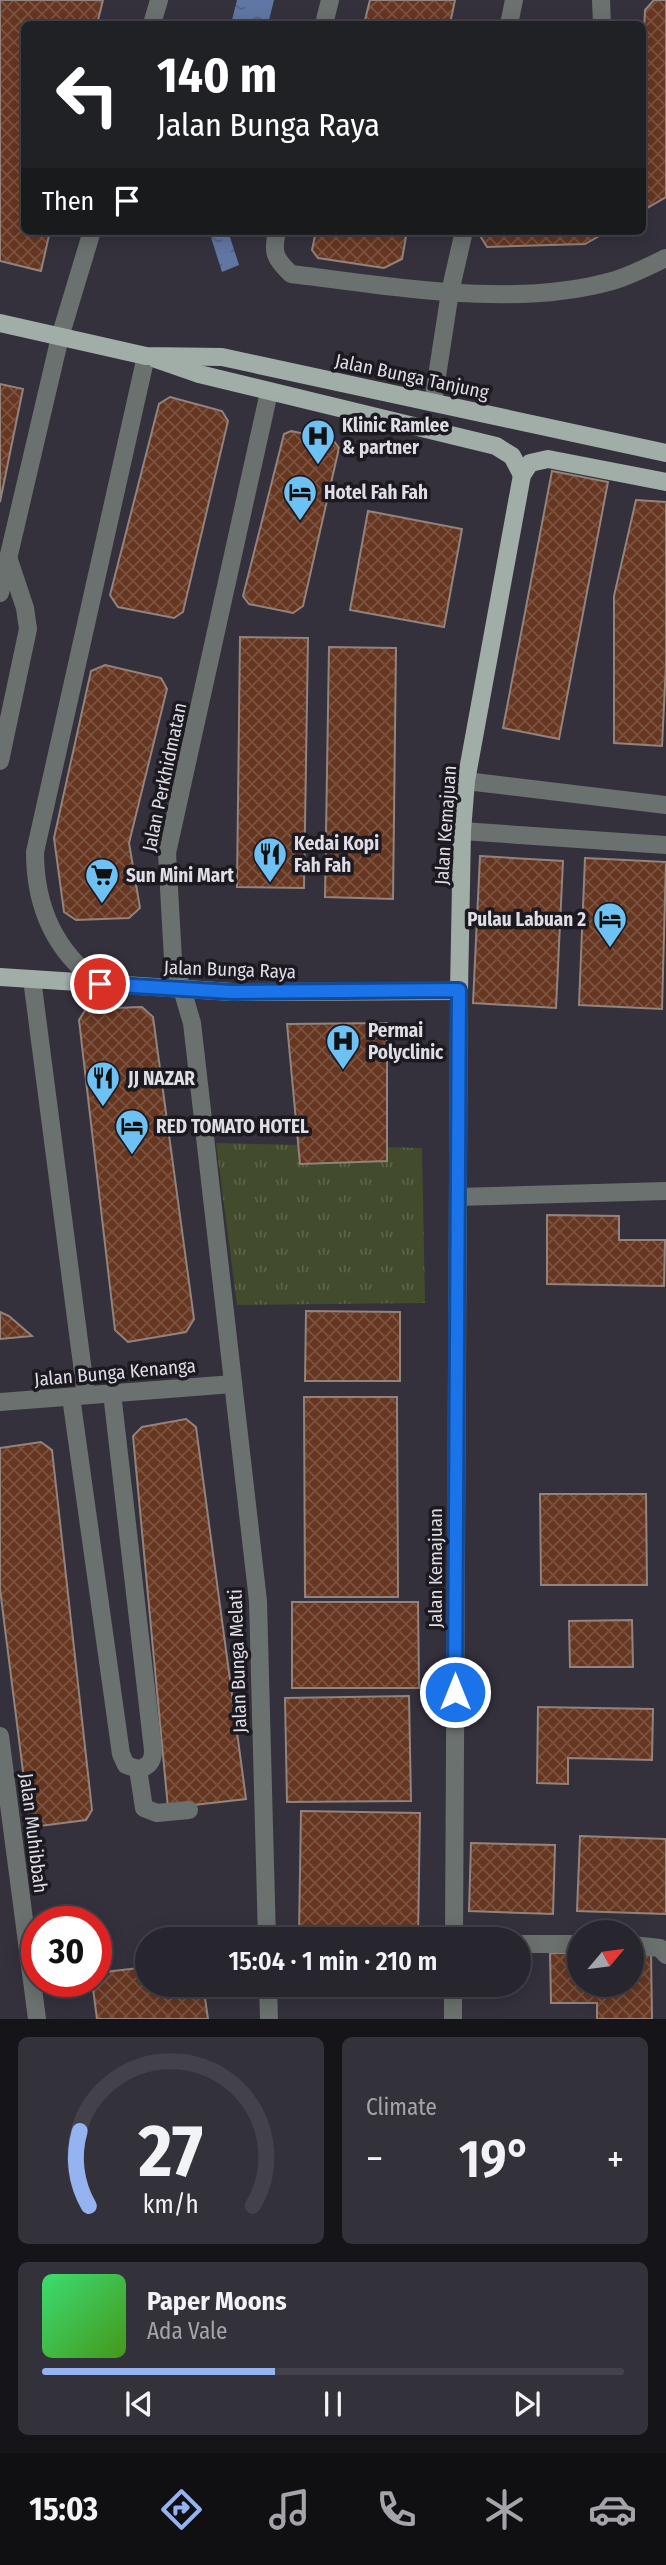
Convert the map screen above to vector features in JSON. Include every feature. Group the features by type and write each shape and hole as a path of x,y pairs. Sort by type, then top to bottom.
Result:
{"main road":[{"name":"Jalan Bunga Tanjung","path":"0,323 146,356 199,374 496,446 526,469"},
{"name":"Jalan Bunga Tanjung","path":"146,356 222,356 666,453"},
{"path":"526,469 548,459 666,482"},
{"name":"Jalan Kemajuan","path":"459,990 462,831 466,781 526,469"},
{"name":"Jalan Bunga Raya","path":"0,977 232,992 459,990"}],"street":[{"path":"153,21 159,0"},
{"path":"325,21 330,0"},
{"path":"510,21 514,0"},
{"path":"601,0 602,21"},
{"path":"0,593 60,337 91,235"},
{"path":"276,235 274,245 278,261 291,274 450,292 548,293 613,281 666,258"},
{"path":"433,402 450,292 463,235"},
{"path":"100,984 67,956 56,939 46,917 35,867 35,852 146,356"},
{"name":"Jalan Perkhidmatan","path":"233,1384 192,1023 171,945 167,853 270,392"},
{"path":"0,761 28,629 25,608 9,560"},
{"path":"466,781 666,805"},
{"path":"462,831 666,845"},
{"path":"32,979 121,1754 126,1765 138,1769 149,1765 153,1750 112,1393"},
{"name":"Jalan Kemajuan","path":"454,1927 459,990"},
{"path":"458,1197 666,1191"},
{"name":"Jalan Bunga Kenanga","path":"0,1402 233,1384"},
{"name":"Jalan Bunga Melati","path":"233,1384 258,1601 267,1927"},
{"name":"Jalan Muhibbah","path":"0,1736 37,2019"},
{"path":"138,1769 144,1808 157,1813 189,1810"},
{"path":"0,1886 19,1884"},
{"path":"531,1944 567,1944"},
{"path":"644,1946 660,1948 666,1955"},
{"path":"268,1997 269,2019"},
{"path":"453,1997 453,2019"}],"green space":[{"path":"216,1143 422,1148 425,1303 237,1305"}],"water":[{"path":"237,0 274,0 269,21 232,21"},
{"path":"210,235 229,235 239,265 222,272"}],"building":[{"path":"0,0 103,0 98,21 21,21 21,235 49,235 41,271 0,261"},
{"path":"370,0 455,0 451,21 365,21"},
{"path":"654,0 666,0 666,197 646,209 646,21 645,10"},
{"path":"315,235 406,235 402,259 384,268 318,258 312,250"},
{"path":"480,235 601,235 585,244 487,247"},
{"path":"0,384 23,389 0,502"},
{"path":"170,397 222,411 228,421 183,612 174,618 118,607 110,595 159,404"},
{"path":"291,431 333,440 339,448 303,606 293,613 249,604 243,596 284,434"},
{"path":"552,471 608,482 559,739 503,728"},
{"path":"636,500 666,502 666,665 662,746 614,743 614,596"},
{"path":"368,511 462,529 444,627 350,610"},
{"path":"240,637 308,638 304,888 237,887"},
{"path":"329,647 396,648 393,899 325,897"},
{"path":"105,665 161,678 167,689 129,843 140,908 129,918 76,920 64,912 54,838 91,671"},
{"path":"480,856 563,861 556,1008 473,1003"},
{"path":"585,858 666,862 662,1009 579,1005"},
{"path":"142,1007 153,1017 194,1319 186,1332 128,1342 115,1330 79,1020 86,1009"},
{"path":"387,1023 387,1161 300,1164 287,1024"},
{"path":"547,1215 619,1216 619,1240 665,1240 664,1286 547,1284"},
{"path":"306,1311 400,1312 400,1381 305,1381"},
{"path":"0,1312 9,1316 32,1336 0,1339"},
{"path":"304,1397 397,1397 398,1597 305,1597"},
{"path":"186,1419 196,1427 246,1799 168,1808 133,1436 142,1427"},
{"path":"41,1442 52,1450 92,1810 86,1820 40,1826 29,1819 0,1589 0,1448"},
{"path":"540,1494 646,1494 647,1585 541,1585"},
{"path":"292,1602 418,1602 419,1688 292,1688"},
{"path":"632,1620 633,1667 570,1667 569,1621"},
{"path":"409,1696 411,1801 287,1802 285,1698"},
{"path":"538,1707 653,1709 652,1760 568,1758 568,1784 537,1783"},
{"path":"301,1811 420,1813 418,1927 299,1927"},
{"path":"580,1836 666,1839 666,1914 577,1911"},
{"path":"471,1843 555,1845 553,1914 469,1911"},
{"path":"644,1952 651,1952 652,2019 597,2019 597,2003 551,2003 550,1953 567,1953 567,1997 644,1997"},
{"path":"135,1968 135,1997 205,1997 208,2019 97,2019 94,1997 112,1997 112,1971"}],"place":[{"name":"Klinic Ramlee & partner","path":"318,466"},
{"name":"Hotel Fah Fah","path":"300,522"},
{"name":"Kedai Kopi Fah Fah","path":"270,884"},
{"name":"Sun Mini Mart","path":"102,905"},
{"name":"Pulau Labuan 2","path":"610,949"},
{"name":"Permai Polyclinic","path":"343,1071"},
{"name":"JJ NAZAR","path":"103,1108"},
{"name":"RED TOMATO HOTEL","path":"132,1156"}],"route":[{"path":"100,984 232,992 459,990 455,1692"}]}
